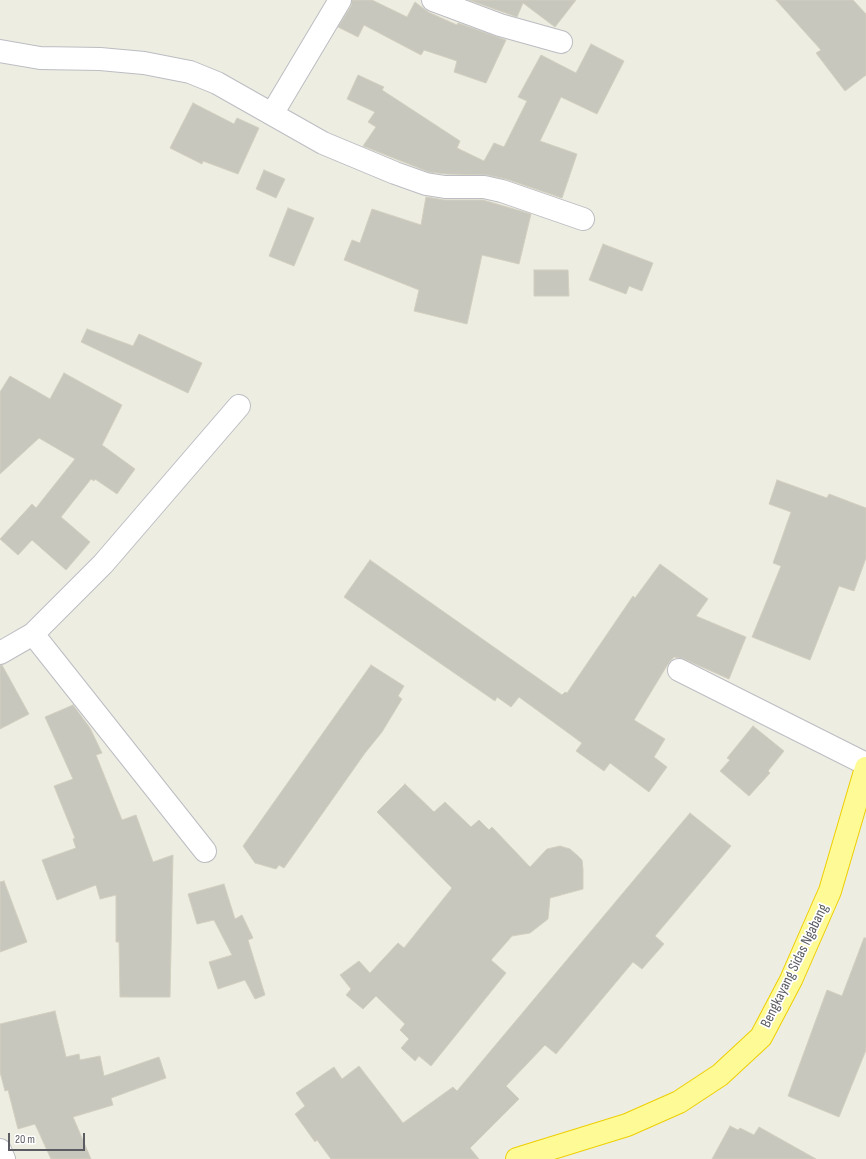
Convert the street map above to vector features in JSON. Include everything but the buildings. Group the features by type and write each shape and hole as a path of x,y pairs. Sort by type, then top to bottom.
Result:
{"highway":[{"name":"Bengkayang Sidas Ngabang","path":"518,1159 627,1125 679,1102 720,1076 760,1037 791,980 830,891 866,768"}],"street":[{"path":"272,114 340,0"},
{"path":"433,0 500,25 561,42"},
{"path":"0,52 40,58 100,59 144,63 190,72 217,83 323,143 395,173 426,184 445,187 484,187 502,191 583,219"},
{"path":"0,653 33,634 103,564 239,406"},
{"path":"33,634 205,851"},
{"path":"679,670 866,764"},
{"path":"0,1150 4,1159"}]}
